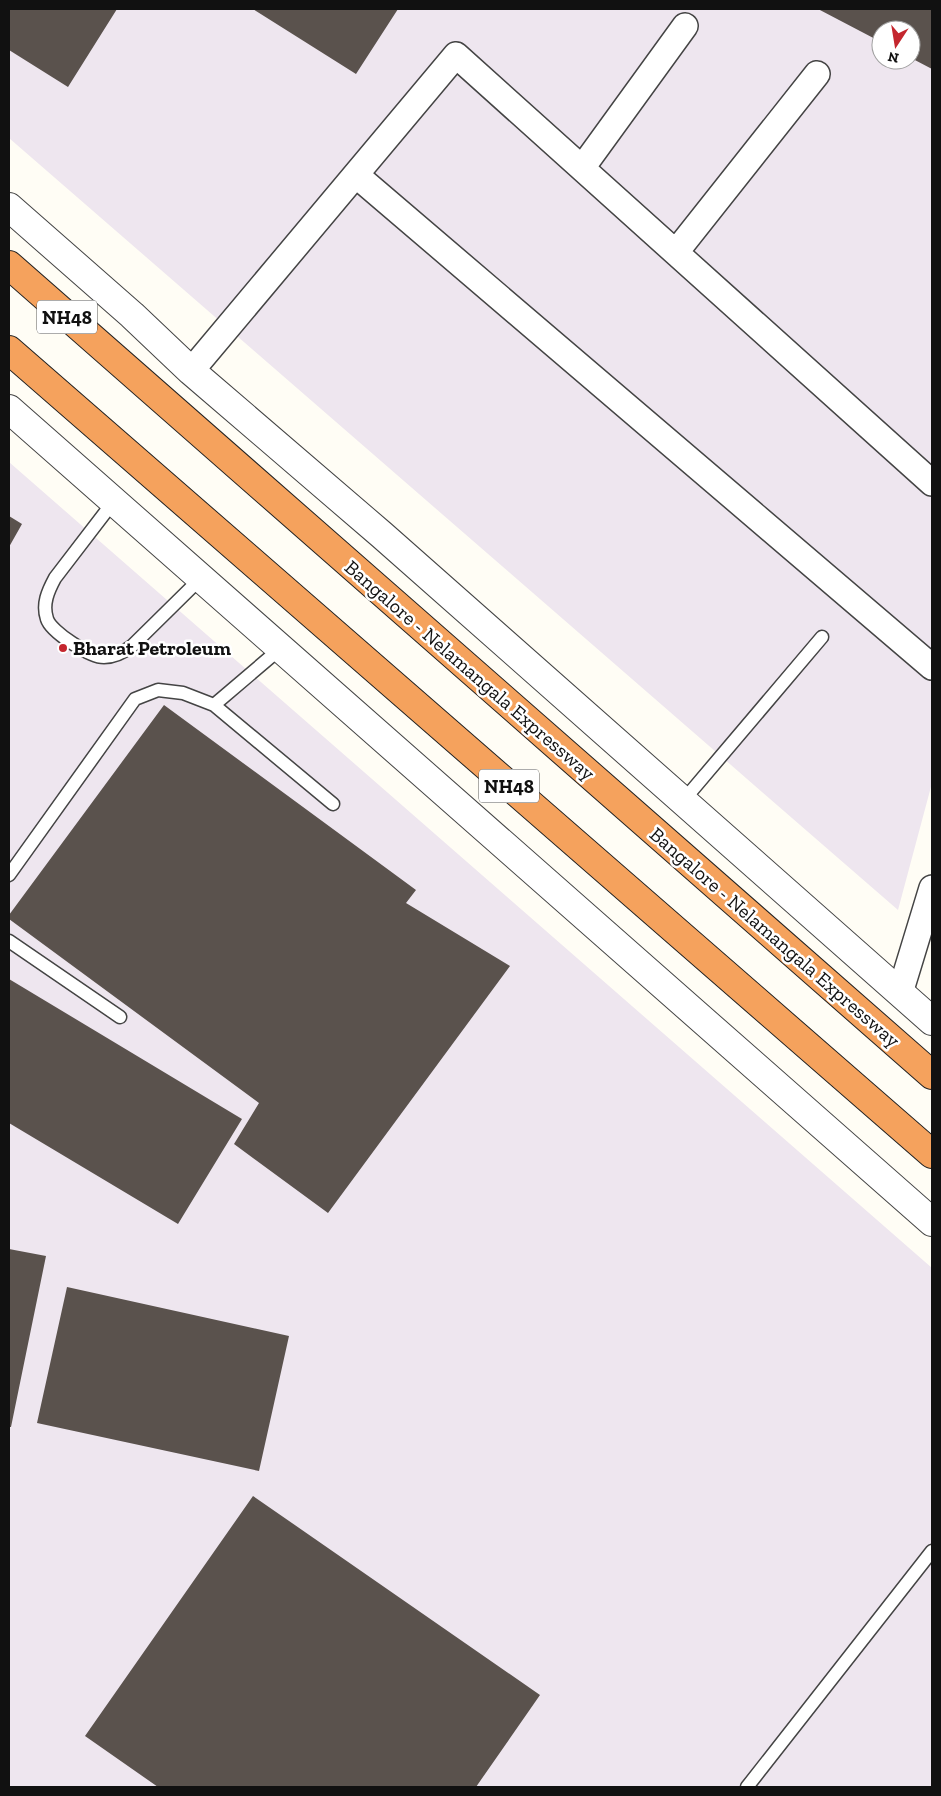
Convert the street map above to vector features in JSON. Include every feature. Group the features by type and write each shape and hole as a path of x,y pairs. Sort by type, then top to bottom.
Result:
{"highway":[{"name":"Bangalore - Nelamangala Expressway","path":"9,265 932,1075"},
{"name":"NH48","path":"9,350 932,1154"}],"street":[{"path":"582,168 685,26"},
{"path":"191,371 456,56 932,483"},
{"path":"676,252 817,74"},
{"path":"356,175 932,667"},
{"path":"9,207 132,314 191,371 382,535 932,1022"},
{"path":"9,409 932,1222"},
{"path":"900,993 932,888"}],"lane":[{"path":"114,501 48,589 45,612 52,628 88,653 102,657 122,653 132,646 201,578"},
{"path":"683,801 822,637"},
{"path":"214,705 281,648"},
{"path":"9,875 135,699 158,690 183,693 214,705 333,804"},
{"path":"9,941 120,1017"},
{"path":"747,1787 932,1551"}],"shaded area":[{"path":"9,9 932,9 932,783 898,910 9,138"},
{"path":"9,462 932,1268 932,1787 9,1787"}],"building":[{"path":"9,9 117,9 68,87 9,50"},
{"path":"253,9 398,9 356,74"},
{"path":"818,9 932,9 932,69 921,63 921,20 871,20 871,37"},
{"path":"9,516 22,524 9,547"},
{"path":"164,705 416,890 406,903 510,966 328,1213 234,1144 259,1103 9,919 9,915"},
{"path":"9,979 242,1119 178,1224 9,1123"},
{"path":"9,1249 46,1256 11,1427 9,1427"},
{"path":"67,1287 289,1336 259,1471 37,1423"},
{"path":"253,1496 540,1695 476,1787 158,1787 85,1736"}],"place":[{"name":"Bharat Petroleum","path":"63,648"}]}
